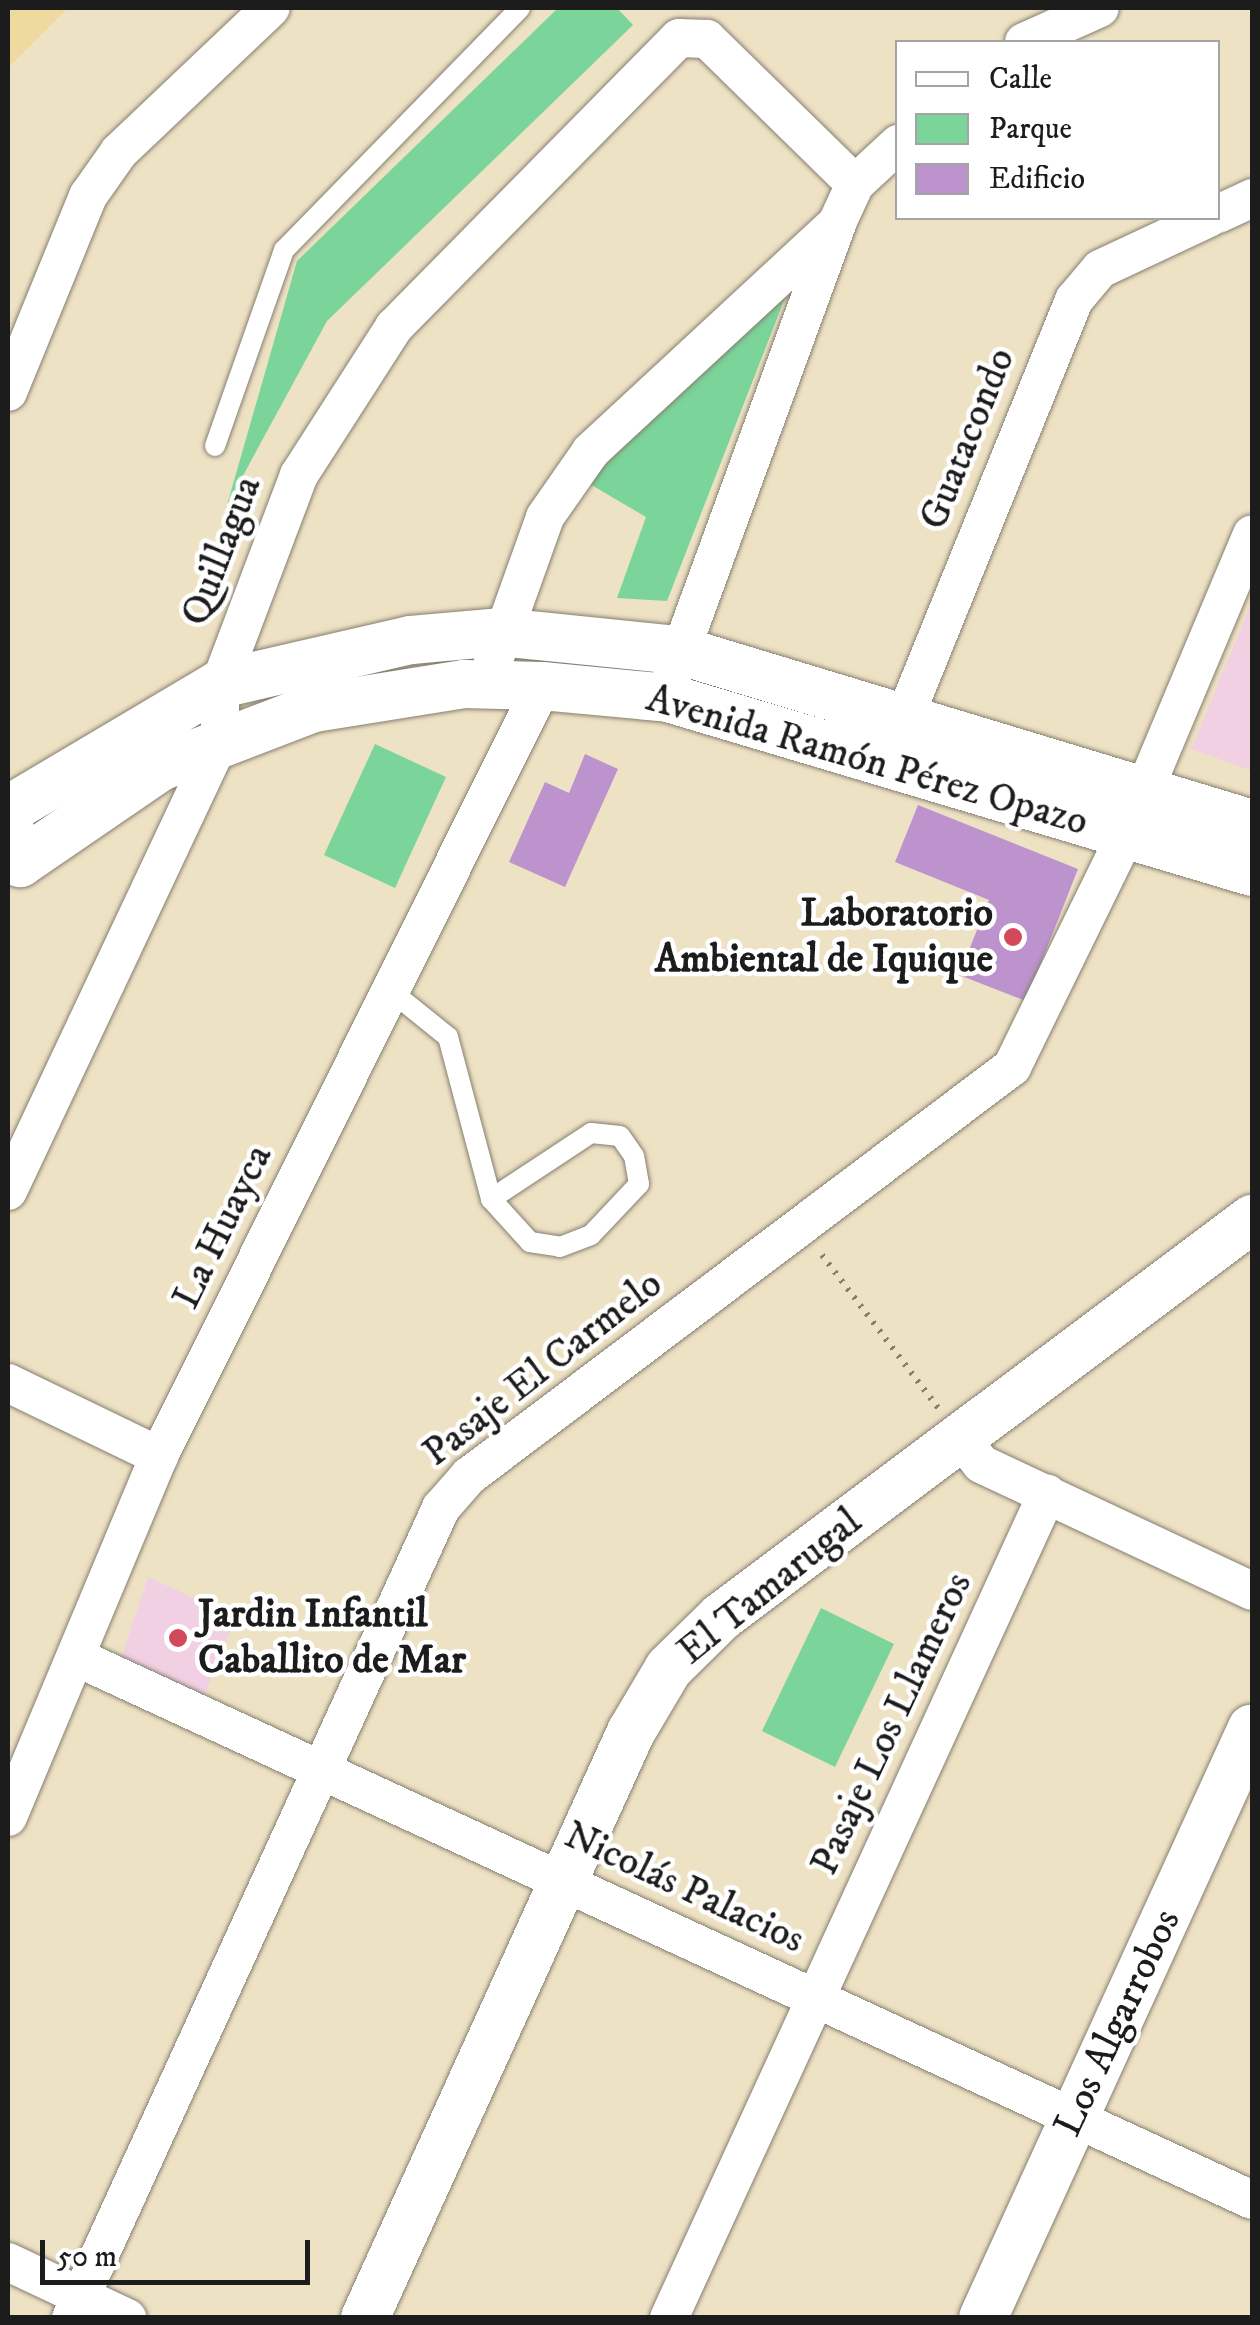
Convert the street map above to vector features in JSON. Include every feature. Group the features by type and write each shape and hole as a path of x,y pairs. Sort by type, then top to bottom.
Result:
{"street":[{"path":"8,392 88,196 119,152 271,8"},
{"path":"1028,40 1100,8"},
{"name":"Quillagua","path":"8,1191 220,740 220,684 299,475 394,328 679,38 707,40 855,184"},
{"path":"668,698 678,650 837,223 855,184 895,147"},
{"path":"1220,213 1252,198"},
{"name":"Guatacondo","path":"887,763 1074,300 1100,269 1205,220"},
{"path":"485,685 500,632 545,517 591,450 837,223"},
{"name":"Pasaje El Carmelo","path":"76,2307 452,1492 1012,1067 1135,812 1252,534"},
{"name":"Avenida Ramón Pérez Opazo","path":"8,810 220,684 411,640 500,632 678,650 904,717 1135,812 1252,872"},
{"name":"Avenida Ramón Pérez Opazo","path":"12,854 160,767 220,740 314,708 485,685 542,686 668,698 887,763 1135,812 1252,824"},
{"name":"La Huayca","path":"8,1817 160,1456 542,686"},
{"name":"El Tamarugal","path":"365,2318 648,1700 693,1641 1252,1218"},
{"path":"8,1383 160,1456"},
{"path":"960,1437 981,1464 1252,1591"},
{"name":"Pasaje Los Llameros","path":"670,2318 1046,1494"},
{"name":"Nicolás Palacios","path":"78,1658 1252,2200"},
{"name":"Los Algarrobos","path":"983,2318 1252,1728"},
{"path":"8,2262 76,2307 127,2318"}],"lane":[{"path":"214,446 284,250 520,8"},
{"path":"391,990 448,1037 491,1199 530,1242 560,1246 591,1235 640,1184 634,1156 620,1136 590,1133 491,1199"}],"path":[{"path":"801,1226 960,1437"}],"shaded area":[{"path":"1252,602 1252,771 1191,749"},
{"name":"Jardin Infantil Caballito de Mar","path":"148,1577 236,1617 201,1704 121,1659"}],"green space":[{"path":"558,8 617,8 633,25 327,321 227,505 297,261"},
{"path":"797,267 667,601 617,598 646,517 588,483"},
{"path":"375,744 446,777 395,888 324,855"},
{"path":"821,1608 894,1644 835,1767 762,1731"}],"sand":[{"path":"8,8 68,8 8,68"}],"building":[{"path":"585,754 618,769 565,887 509,862 545,782 569,793"},
{"name":"Laboratorio Ambiental de Iquique","path":"918,805 1078,869 1026,1001 959,975 989,900 895,862"}],"place":[{"name":"Laboratorio Ambiental de Iquique","path":"1013,937"},
{"name":"Jardin Infantil Caballito de Mar","path":"178,1638"}]}
